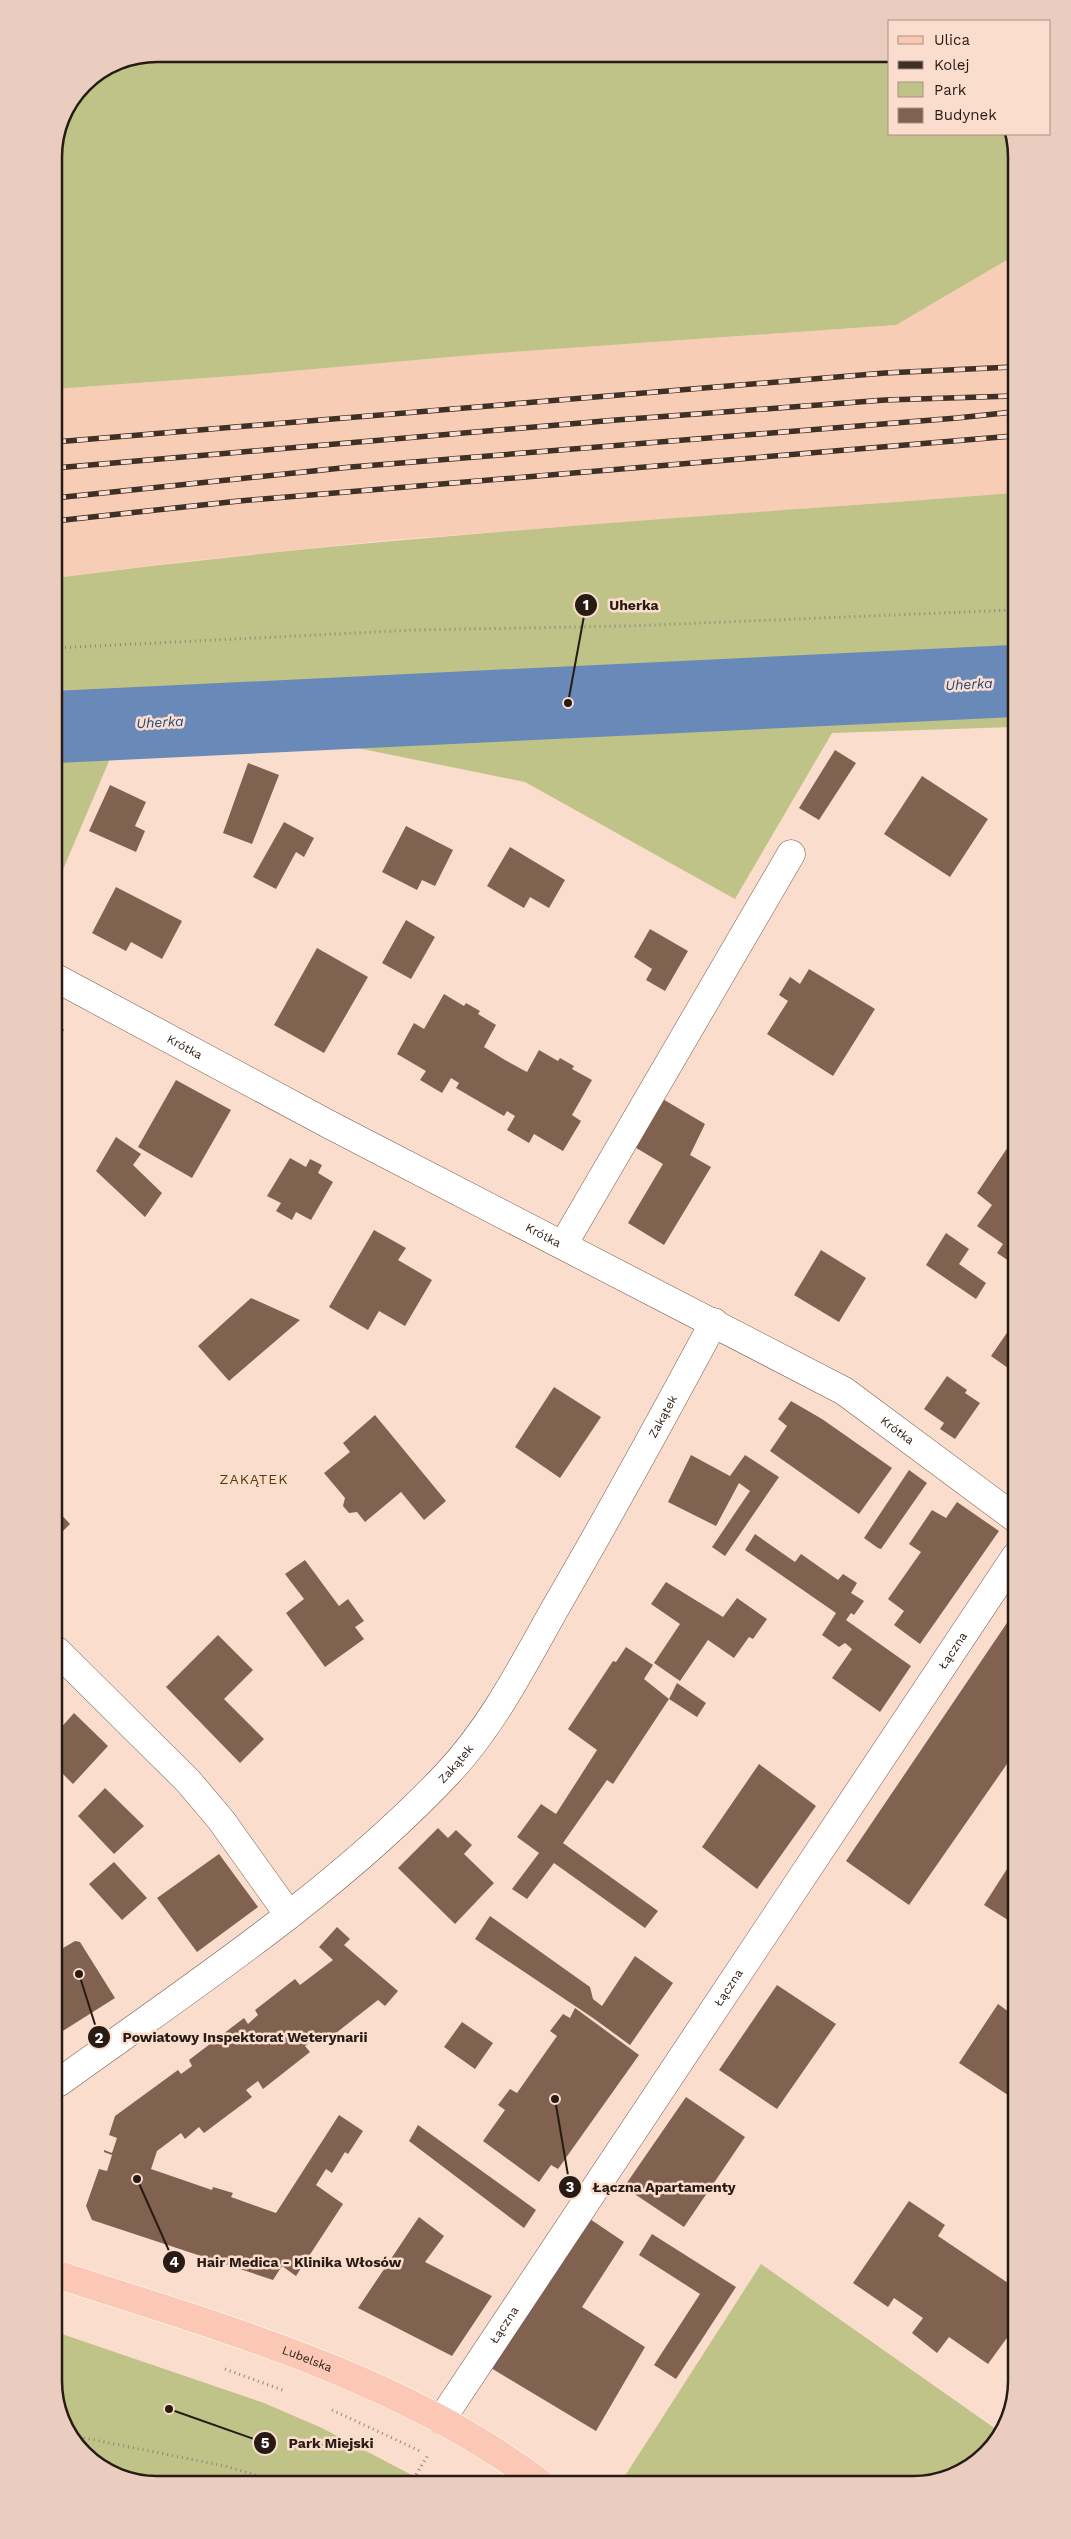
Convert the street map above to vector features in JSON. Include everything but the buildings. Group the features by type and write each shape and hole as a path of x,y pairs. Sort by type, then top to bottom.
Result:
{"main road":[{"name":"Lubelska","path":"62,2275 312,2360 441,2420 529,2476"}],"street":[{"path":"563,1245 791,854"},
{"name":"Krótka","path":"63,982 332,1126 714,1322 844,1391 1008,1508"},
{"name":"Zakątek","path":"62,2080 289,1915 395,1825 449,1772 494,1714 608,1518 714,1322"},
{"name":"Łączna","path":"441,2420 1008,1568"},
{"path":"62,1656 188,1781 221,1820 289,1915"}],"path":[{"path":"63,648 413,630 628,626 1008,610"},
{"path":"221,2367 290,2393"},
{"path":"325,2406 436,2460"},
{"path":"81,2437 225,2466 258,2476"},
{"path":"415,2476 428,2455"}],"shaded area":[{"path":"1008,259 1008,493 390,540 162,564 63,577 63,388 258,374 484,354 896,325"}],"green space":[{"path":"151,63 888,63 888,135 1006,135 1007,139 1008,259 896,325 484,354 258,374 63,388 63,145 70,121 78,105 90,90 115,72 139,64"},
{"path":"1008,493 1008,727 832,733 735,899 525,782 318,740 115,747 63,870 63,577 174,563 413,539"},
{"path":"761,2264 996,2429 981,2449 961,2464 926,2476 625,2476"},
{"path":"62,2334 264,2403 322,2428 414,2476 151,2476 139,2475 121,2469 110,2464 90,2449 72,2424 64,2400 62,2382"}],"waterway":[{"name":"Uherka","path":"63,727 1008,681"}],"railway":[{"path":"63,441 885,373 1008,367"},
{"path":"63,467 616,420 885,400 1008,396"},
{"path":"63,497 351,467 1008,413"},
{"path":"63,520 239,501 1008,436"}],"place":[{"name":"Uherka","path":"568,703"},
{"name":"Powiatowy Inspektorat Weterynarii","path":"79,1974"},
{"name":"Łączna Apartamenty","path":"555,2099"},
{"name":"Hair Medica - Klinika Włosów","path":"137,2179"},
{"name":"Park Miejski","path":"169,2409"}],"district":[{"name":"ZAKĄTEK","path":"254,1479"}]}
